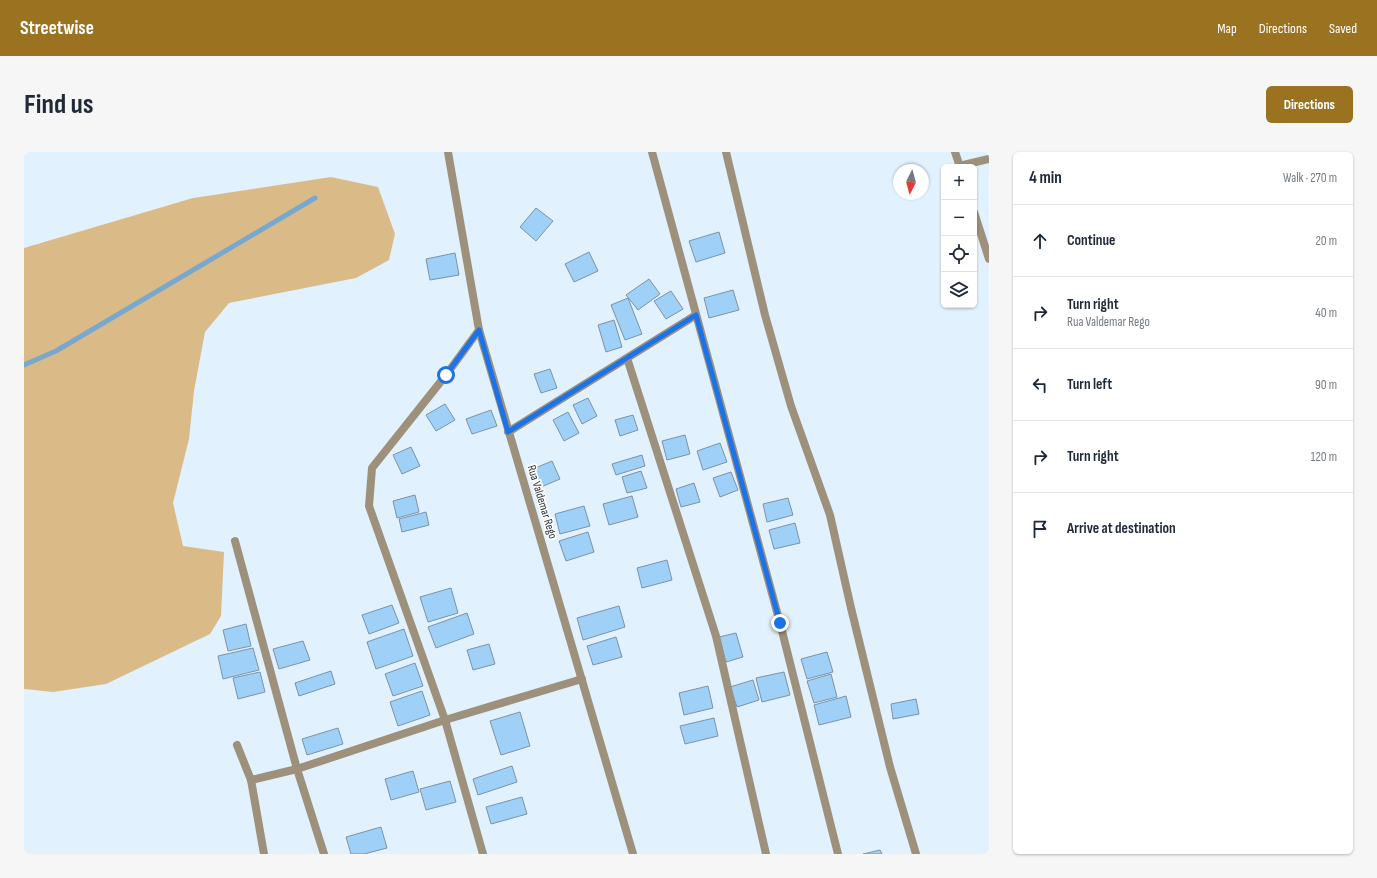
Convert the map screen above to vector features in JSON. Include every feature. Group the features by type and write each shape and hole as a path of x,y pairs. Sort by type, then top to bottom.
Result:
{"street":[{"name":"Rua Valdemar Rego","path":"448,152 479,330 633,854"},
{"path":"652,152 780,623 838,854"},
{"path":"726,152 765,315 791,406 830,515 890,767 916,854"},
{"path":"955,152 958,164"},
{"path":"968,164 989,159"},
{"path":"977,221 989,259"},
{"path":"508,432 696,315"},
{"path":"479,330 446,375 372,468 369,506 445,720 483,854"},
{"path":"627,358 716,636 766,854"},
{"path":"235,541 297,769 324,854"},
{"path":"251,780 297,769 445,720 582,679"},
{"path":"237,745 251,780 264,854"}],"shaded area":[{"path":"331,177 378,187 395,234 389,260 356,278 229,303 205,332 194,391 189,439 173,503 183,546 224,552 221,616 210,634 106,684 53,692 24,689 24,248 193,198"}],"building":[{"path":"536,208 553,221 536,241 520,227"},
{"path":"719,232 725,253 696,262 689,241"},
{"path":"589,252 598,271 574,282 565,264"},
{"path":"455,253 459,275 430,280 426,259"},
{"path":"649,279 660,294 638,310 626,295"},
{"path":"733,290 739,310 709,318 704,298"},
{"path":"671,291 683,309 666,319 654,301"},
{"path":"628,298 642,334 625,340 611,305"},
{"path":"614,320 622,347 606,352 598,325"},
{"path":"550,369 557,388 541,393 534,374"},
{"path":"588,398 597,416 582,424 573,405"},
{"path":"445,404 455,420 436,431 426,415"},
{"path":"491,410 497,426 472,434 466,419"},
{"path":"568,412 579,433 564,441 553,420"},
{"path":"633,415 638,430 620,436 615,420"},
{"path":"685,435 690,454 667,460 662,441"},
{"path":"720,443 727,462 703,470 697,451"},
{"path":"411,447 420,466 402,474 393,455"},
{"path":"642,455 645,466 616,475 612,464"},
{"path":"552,461 560,479 541,487 533,469"},
{"path":"641,471 647,488 627,493 622,477"},
{"path":"731,472 738,490 720,497 713,478"},
{"path":"694,483 700,502 681,507 676,489"},
{"path":"415,495 419,512 397,518 393,501"},
{"path":"632,496 638,517 609,525 603,504"},
{"path":"788,498 793,515 767,522 763,504"},
{"path":"584,506 590,526 560,534 555,514"},
{"path":"426,512 429,525 402,532 399,519"},
{"path":"795,523 800,543 774,549 769,530"},
{"path":"588,532 594,552 566,561 559,541"},
{"path":"667,560 672,580 642,588 637,568"},
{"path":"451,588 458,613 428,622 420,597"},
{"path":"392,605 399,623 369,634 362,615"},
{"path":"619,606 625,627 583,640 577,618"},
{"path":"467,613 474,634 436,648 428,627"},
{"path":"246,624 251,646 228,651 223,630"},
{"path":"404,629 413,656 376,669 367,642"},
{"path":"736,633 743,657 726,662 719,637"},
{"path":"616,637 622,657 593,665 587,646"},
{"path":"303,641 310,660 279,669 273,649"},
{"path":"489,644 495,664 473,670 467,650"},
{"path":"253,648 259,670 223,679 218,656"},
{"path":"827,652 833,672 807,679 801,659"},
{"path":"415,663 423,686 393,696 385,674"},
{"path":"331,671 335,684 299,696 295,683"},
{"path":"260,672 265,692 238,699 233,678"},
{"path":"784,672 790,695 762,702 756,678"},
{"path":"831,674 837,697 814,703 807,681"},
{"path":"753,680 759,700 737,707 730,687"},
{"path":"708,686 713,708 684,715 679,693"},
{"path":"422,691 430,715 398,726 390,702"},
{"path":"846,696 851,717 819,725 814,705"},
{"path":"916,699 919,714 893,719 891,704"},
{"path":"520,712 530,746 501,755 490,721"},
{"path":"714,718 718,736 685,744 680,726"},
{"path":"338,728 343,744 307,755 302,739"},
{"path":"512,766 517,782 478,795 473,779"},
{"path":"413,771 419,792 391,800 385,779"},
{"path":"450,781 456,802 426,810 420,789"},
{"path":"522,797 527,814 491,824 486,807"},
{"path":"381,827 387,848 364,854 351,854 346,837"},
{"path":"880,850 882,854 863,854"}],"waterway":[{"path":"24,365 56,351 315,198"}],"route":[{"path":"446,375 479,330 508,432 696,315 780,623"}]}
